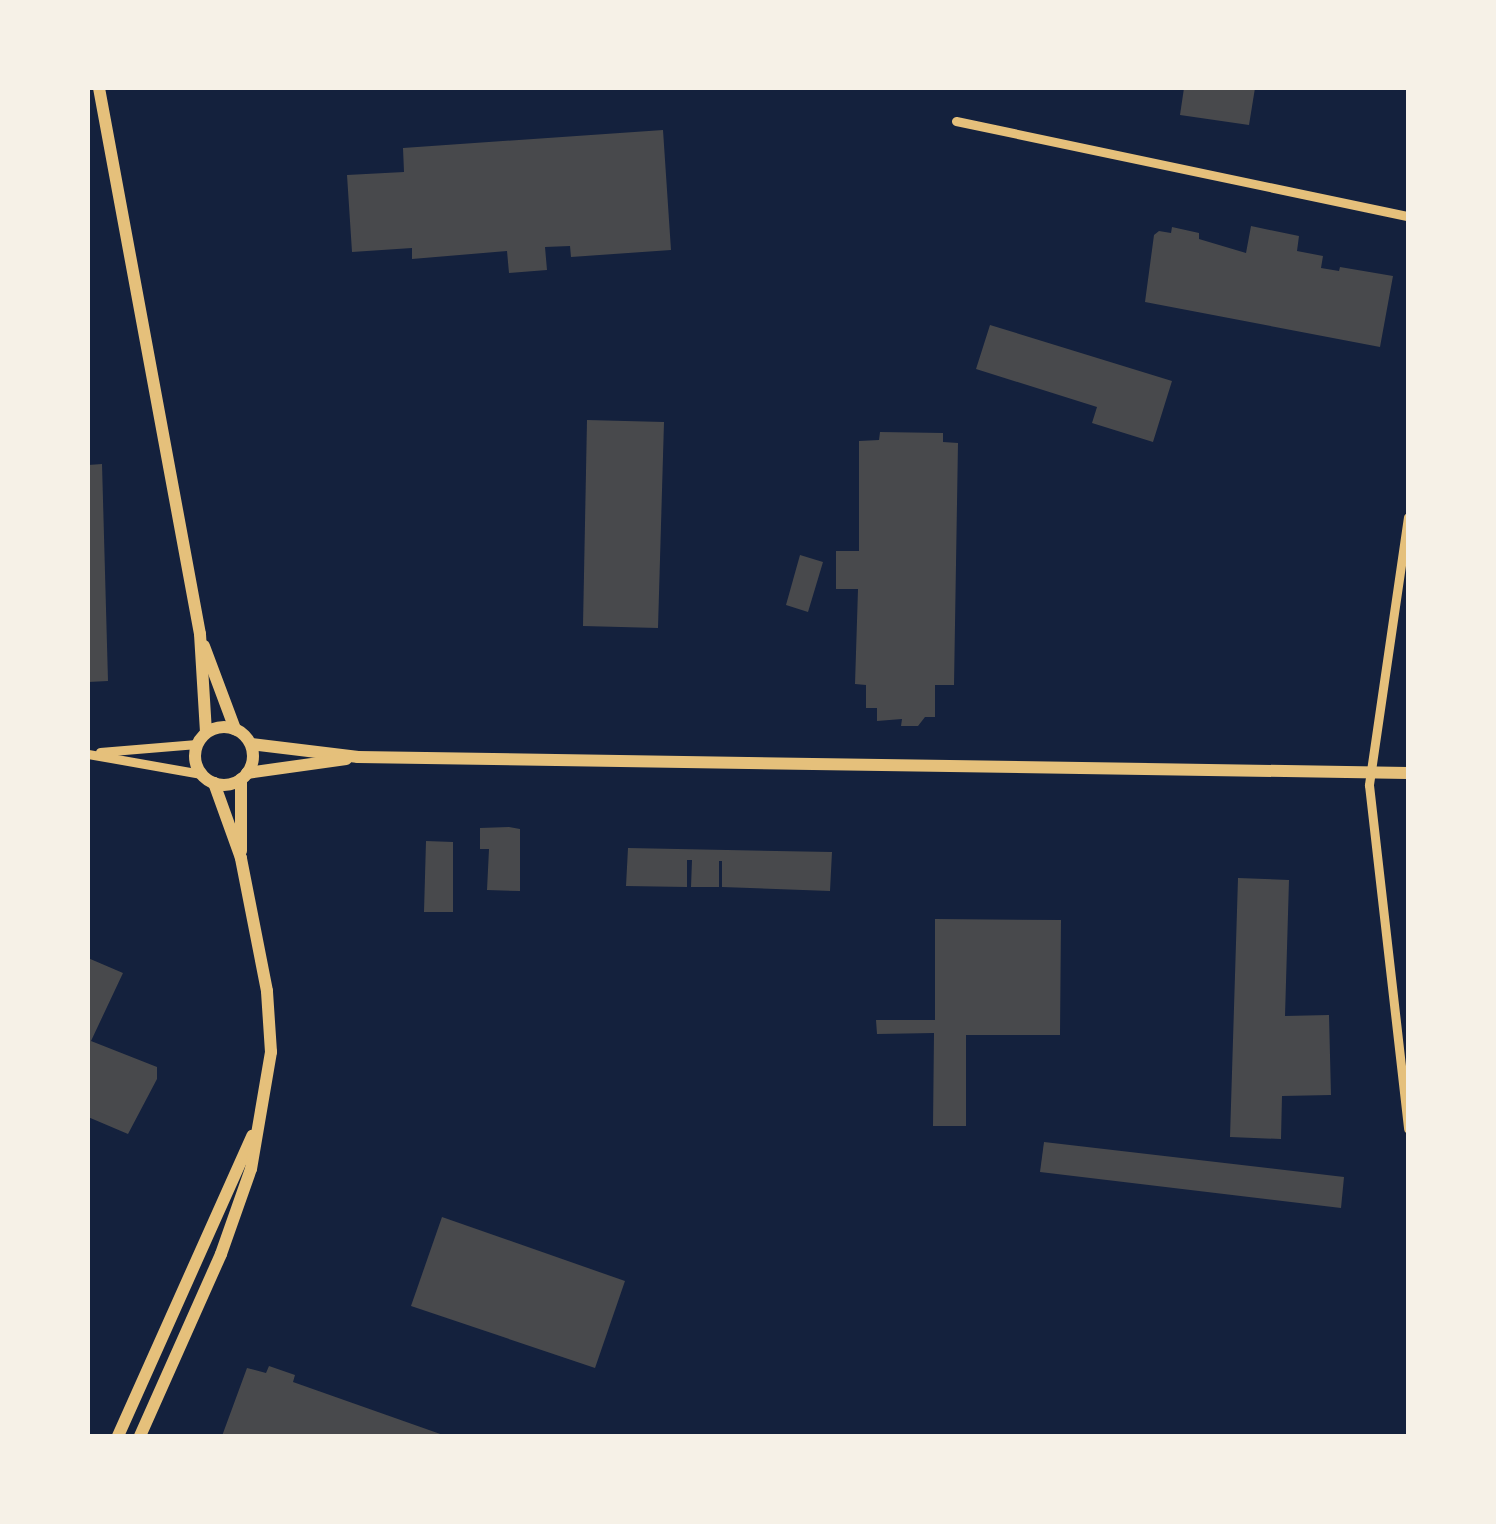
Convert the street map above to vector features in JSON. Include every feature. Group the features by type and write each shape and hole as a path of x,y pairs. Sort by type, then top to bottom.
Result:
{"main road":[{"path":"100,88 200,634 206,732"},
{"path":"200,634 235,728 250,744 252,764 244,776 241,858"},
{"path":"140,1436 221,1254 251,1169 268,1080 271,1024 241,858 214,783 196,765 197,744 206,732 220,726 235,728"},
{"path":"250,744 358,756 1408,773"},
{"path":"214,783 358,756"},
{"path":"118,1436 258,1124"}],"street":[{"path":"956,121 1408,216"},
{"path":"1408,517 1370,772 1408,1128"},
{"path":"88,753 197,744"},
{"path":"88,753 201,774"}],"building":[{"path":"1184,88 1255,88 1249,125 1180,115"},
{"path":"663,130 671,250 571,257 570,246 545,247 547,270 509,273 507,251 412,259 412,248 352,252 347,175 404,172 403,148"},
{"path":"1251,226 1299,236 1297,251 1323,256 1321,268 1339,271 1340,267 1393,276 1380,347 1145,302 1154,235 1159,231 1171,233 1172,227 1199,233 1199,239 1246,253"},
{"path":"990,325 1172,381 1153,442 1092,423 1097,407 976,369"},
{"path":"587,420 664,422 658,628 583,626"},
{"path":"880,432 943,433 943,442 958,443 954,685 935,685 935,717 925,717 918,726 901,726 902,719 877,721 877,708 866,708 866,685 855,684 858,589 836,589 836,551 859,551 859,441 879,440"},
{"path":"102,464 108,681 88,682 88,465"},
{"path":"800,555 823,562 808,612 786,605"},
{"path":"480,828 520,829 520,891 487,890 489,849 480,849"},
{"path":"426,841 453,842 453,912 424,912"},
{"path":"628,848 832,852 830,891 722,887 722,861 719,887 691,887 692,860 687,860 687,887 626,886"},
{"path":"1238,878 1289,880 1285,1016 1329,1015 1331,1095 1282,1096 1281,1139 1230,1137"},
{"path":"935,919 1061,920 1060,1035 966,1035 966,1126 933,1126 934,1033 877,1034 876,1020 935,1020"},
{"path":"88,958 123,973 91,1041 157,1067 157,1079 128,1134 88,1117"},
{"path":"1044,1142 1344,1177 1341,1208 1040,1172"},
{"path":"442,1217 625,1281 595,1368 411,1306"},
{"path":"269,1366 295,1375 293,1382 446,1436 222,1436 247,1368 266,1373"}]}
